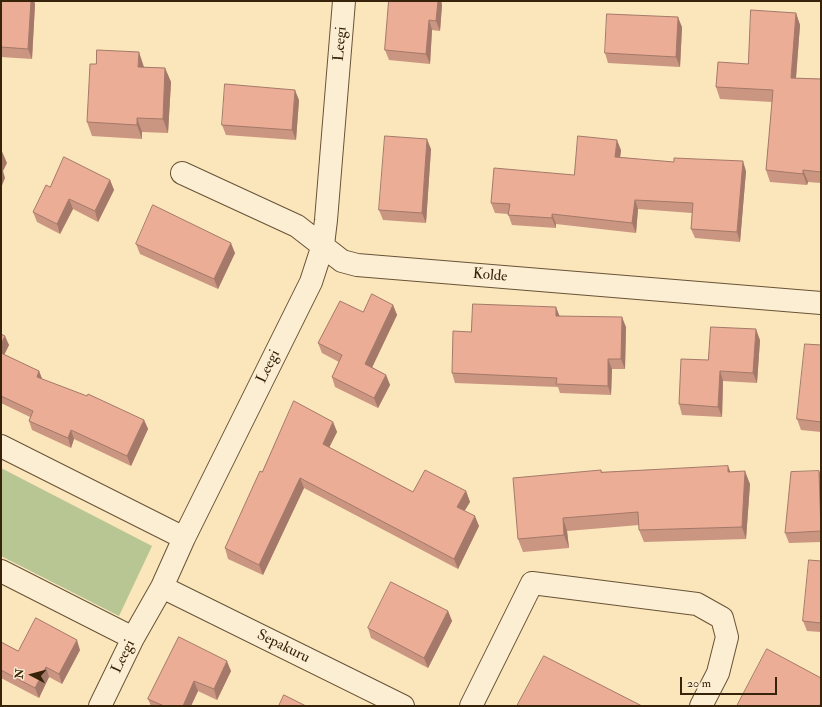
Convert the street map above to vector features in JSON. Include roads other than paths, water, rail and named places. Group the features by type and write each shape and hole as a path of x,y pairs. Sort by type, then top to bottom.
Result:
{"street":[{"name":"Leegi","path":"100,706 133,638 162,588 184,538 310,282 322,245 326,220 344,1"},
{"name":"Kolde","path":"182,173 297,226 342,261 357,265 821,303"},
{"path":"1,446 184,538"},
{"path":"1,571 133,638"},
{"path":"470,706 532,583 697,604 722,618 727,638 718,673 701,706"},
{"name":"Sepakuru","path":"162,588 403,706"}]}
